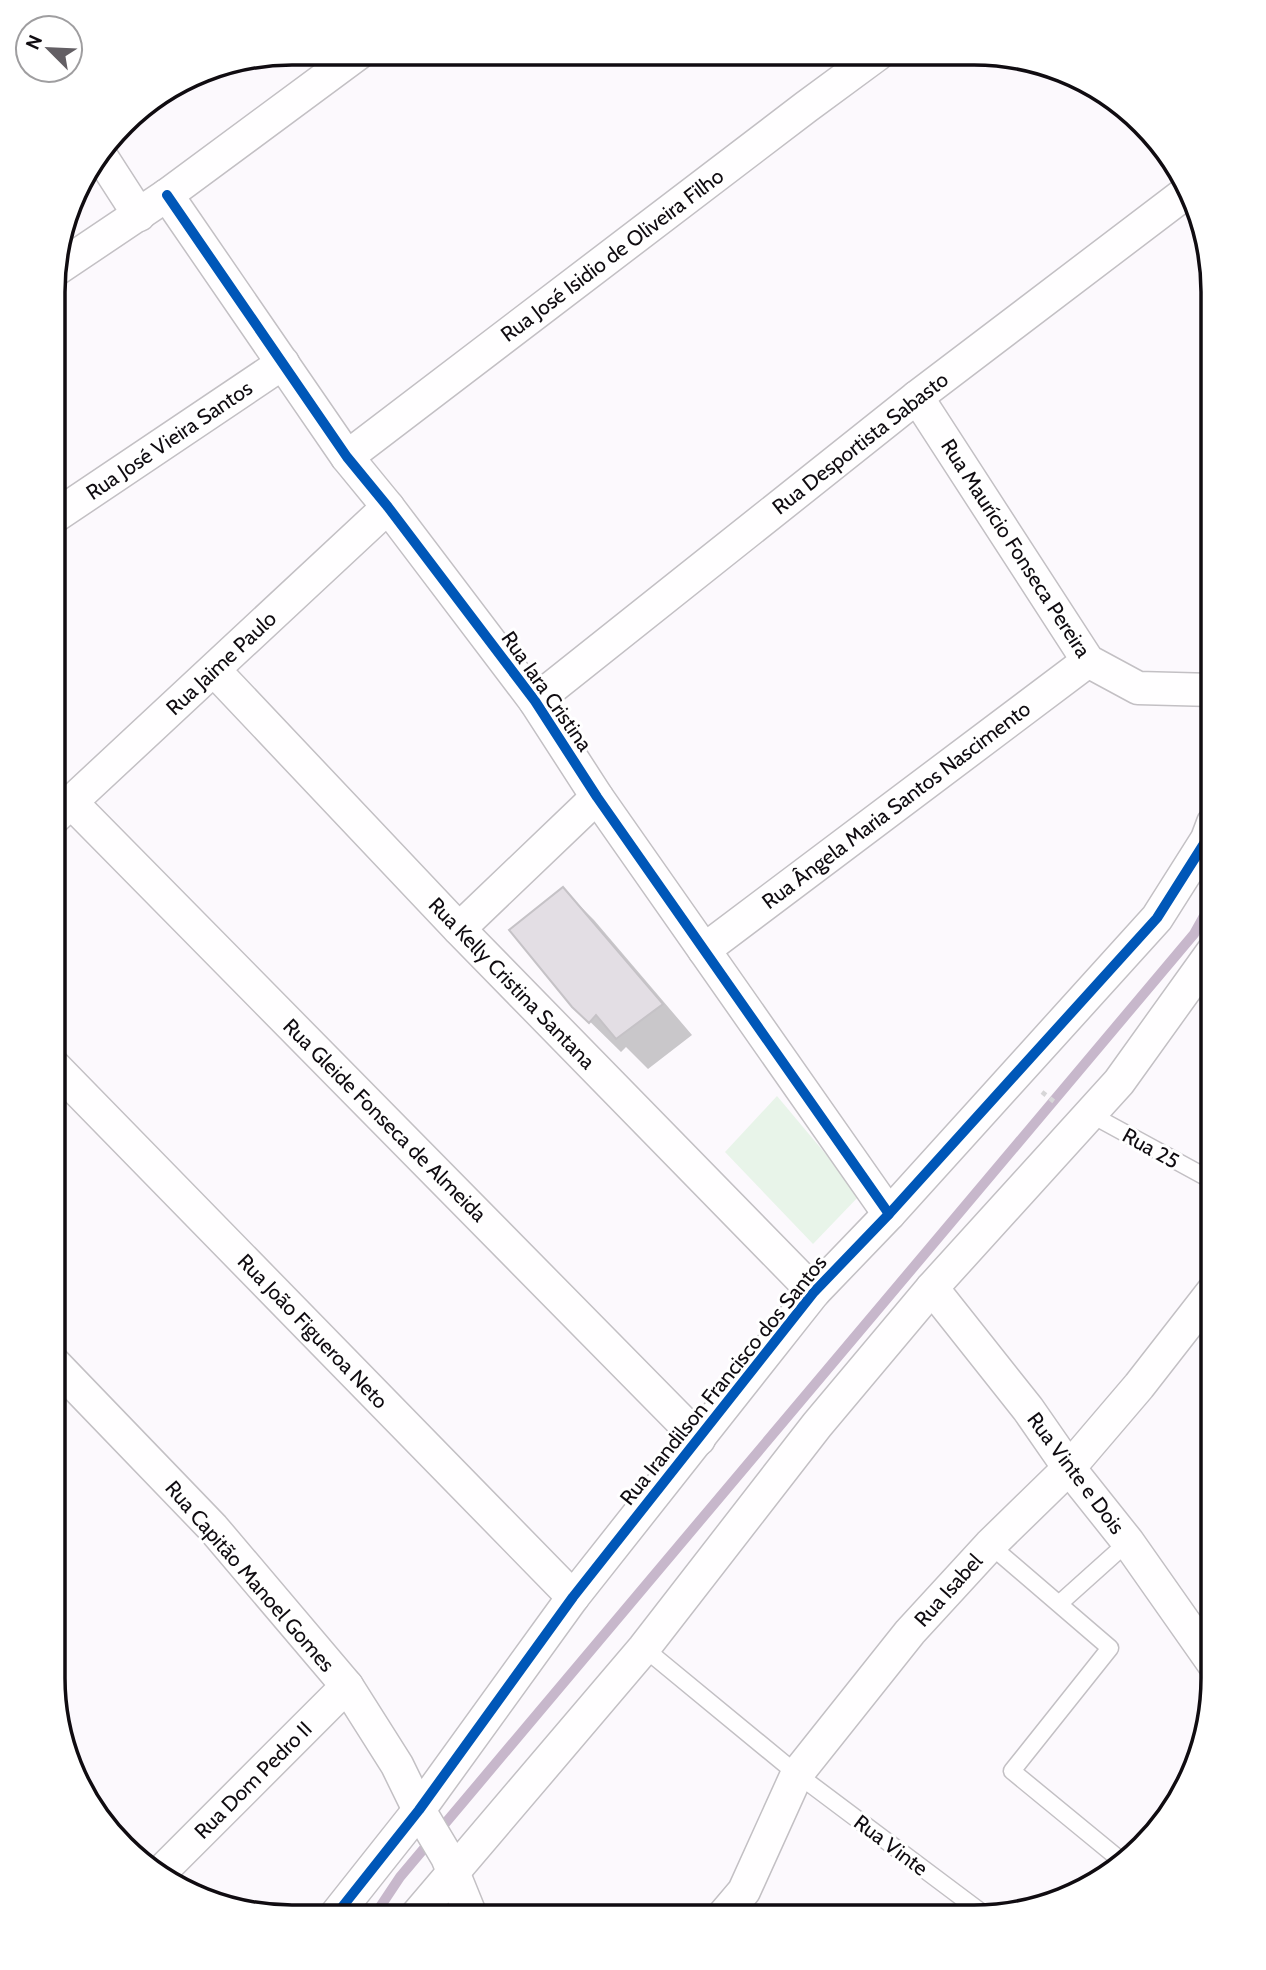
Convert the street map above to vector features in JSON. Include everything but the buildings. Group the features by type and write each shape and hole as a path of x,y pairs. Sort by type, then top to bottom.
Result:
{"street":[{"path":"67,262 167,195 343,65"},
{"name":"Rua José Isidio de Oliveira Filho","path":"347,457 863,65"},
{"path":"106,163 139,215"},
{"name":"Rua Iara Cristina","path":"167,195 347,457 535,701 597,797 889,1214"},
{"name":"Rua Desportista Sabasto","path":"535,701 917,397 1180,197"},
{"name":"Rua José Vieira Santos","path":"65,510 284,363"},
{"name":"Rua Maurício Fonseca Pereira","path":"917,397 1088,661 1138,688 1201,690"},
{"name":"Rua Jaime Paulo","path":"65,806 388,507"},
{"name":"Rua Ângela Maria Santos Nascimento","path":"704,950 1088,661"},
{"name":"Rua Kelly Cristina Santana","path":"214,670 459,929 814,1292"},
{"path":"459,929 597,797"},
{"name":"Rua Gleide Fonseca de Almeida","path":"65,812 699,1439"},
{"name":"Rua Irandilson Francisco dos Santos","path":"344,1905 419,1810 573,1597 814,1292 889,1214 1157,918 1201,848"},
{"path":"423,1905 450,1865 644,1648 817,1424 1077,1113 1119,1082 1201,968"},
{"name":"Rua João Figueroa Neto","path":"65,1077 573,1597"},
{"name":"Rua Vinte e Dois","path":"932,1288 1128,1542 1201,1646"},
{"name":"Rua Isabel","path":"732,1905 744,1891 797,1774 910,1632 990,1545 1069,1468 1139,1386 1201,1306"},
{"name":"Rua Capitão Manoel Gomes","path":"65,1374 213,1528 347,1686 397,1765 450,1865"},
{"name":"Rua Dom Pedro II","path":"166,1867 347,1686"},
{"path":"450,1865 466,1905"}],"lane":[{"name":"Rua 25","path":"1077,1113 1201,1175"},
{"path":"1060,1603 1128,1542"},
{"path":"990,1545 1110,1648 1012,1771 1115,1856"},
{"name":"Rua Vinte","path":"644,1648 797,1774 972,1905"}],"path":[{"path":"1041,1091 1077,1113"}],"shaded area":[{"path":"777,1096 860,1195 813,1244 725,1152"}],"waterway":[{"path":"381,1905 400,1877 1194,934 1201,921"}],"cycle path":[{"path":"167,195 347,457 535,701 597,797 889,1214"},
{"path":"344,1905 419,1810 573,1597 814,1292 889,1214 1157,918 1201,848"}]}
